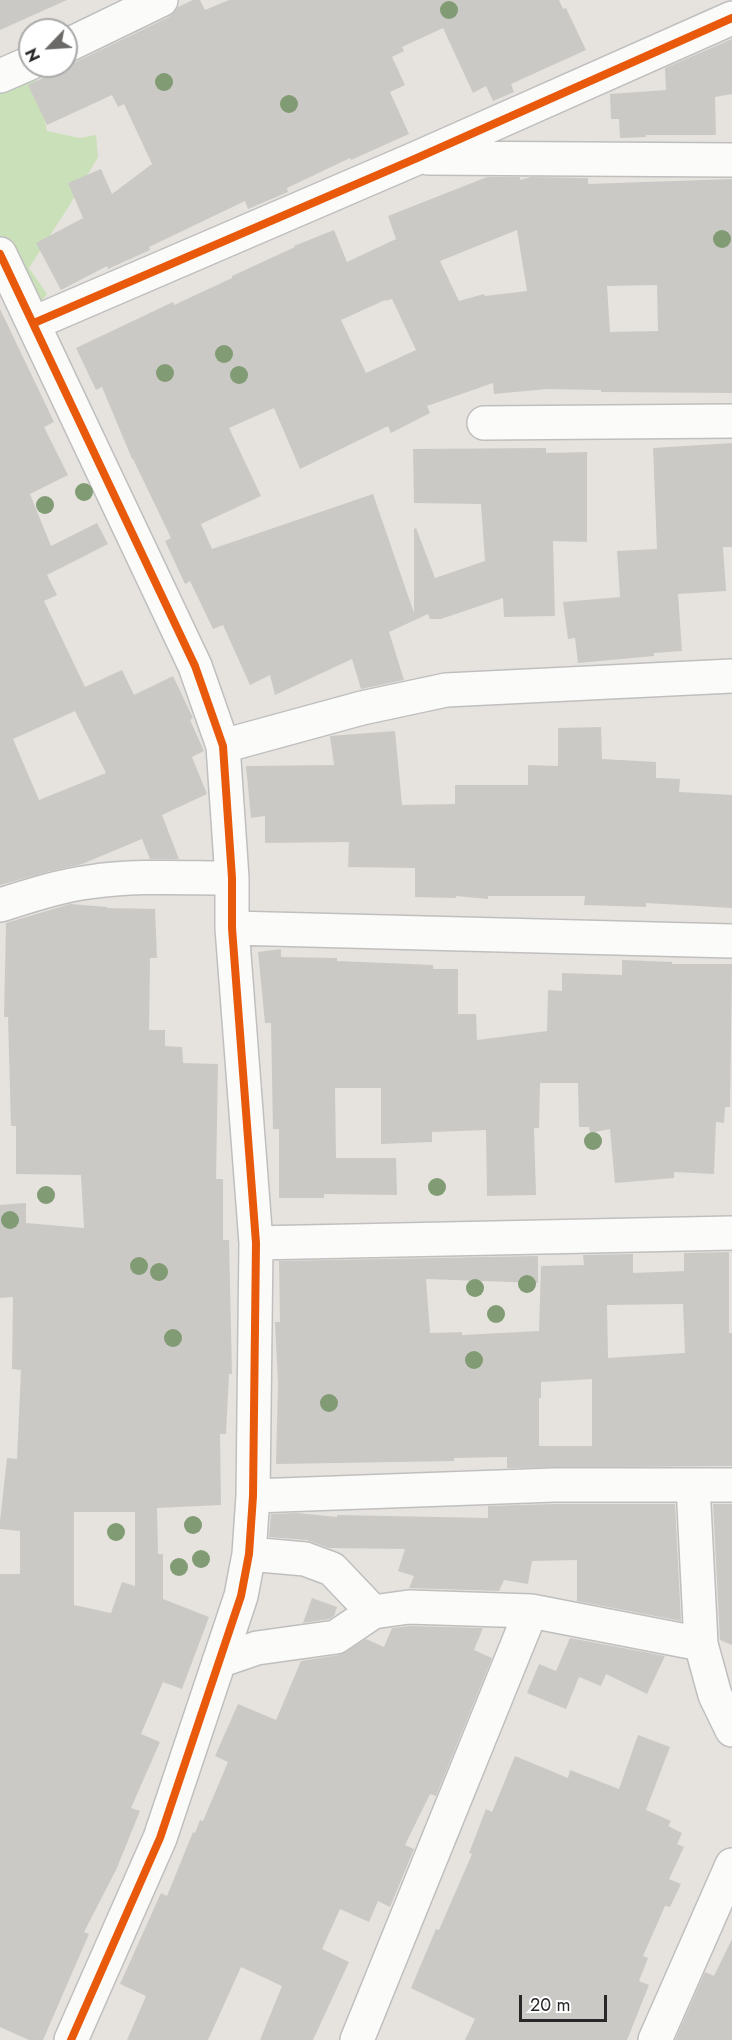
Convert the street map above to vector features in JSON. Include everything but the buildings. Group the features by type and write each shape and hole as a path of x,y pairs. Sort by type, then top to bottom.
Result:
{"street":[{"path":"78,40 160,0"},
{"path":"34,323 417,158 732,18"},
{"path":"0,76 18,68"},
{"path":"417,158 732,160"},
{"path":"0,254 195,666 223,746 232,878 232,928 256,1243 253,1496 249,1554 241,1596 160,1838 71,2040"},
{"path":"484,423 732,421"},
{"path":"223,746 362,708 446,690 732,676"},
{"path":"0,905 89,882 143,878 232,878"},
{"path":"232,928 732,941"},
{"path":"256,1243 732,1233"},
{"path":"253,1496 554,1485 732,1485"},
{"path":"693,1485 701,1644 715,1695 732,1730"},
{"path":"249,1554 305,1559 332,1569 373,1612"},
{"path":"219,1661 257,1648 336,1637 373,1612 409,1607 531,1611 701,1644"},
{"path":"357,2040 531,1611"},
{"path":"655,2040 732,1865"}],"green space":[{"path":"18,69 18,78 36,78 47,131 80,138 96,135 98,157 29,268 47,294 23,324 0,290 0,72"}],"cycle path":[{"path":"34,323 417,158 732,18"},
{"path":"0,254 195,666 223,746 232,878 232,928 256,1243 253,1496 249,1554 241,1596 160,1838 71,2040"}]}
